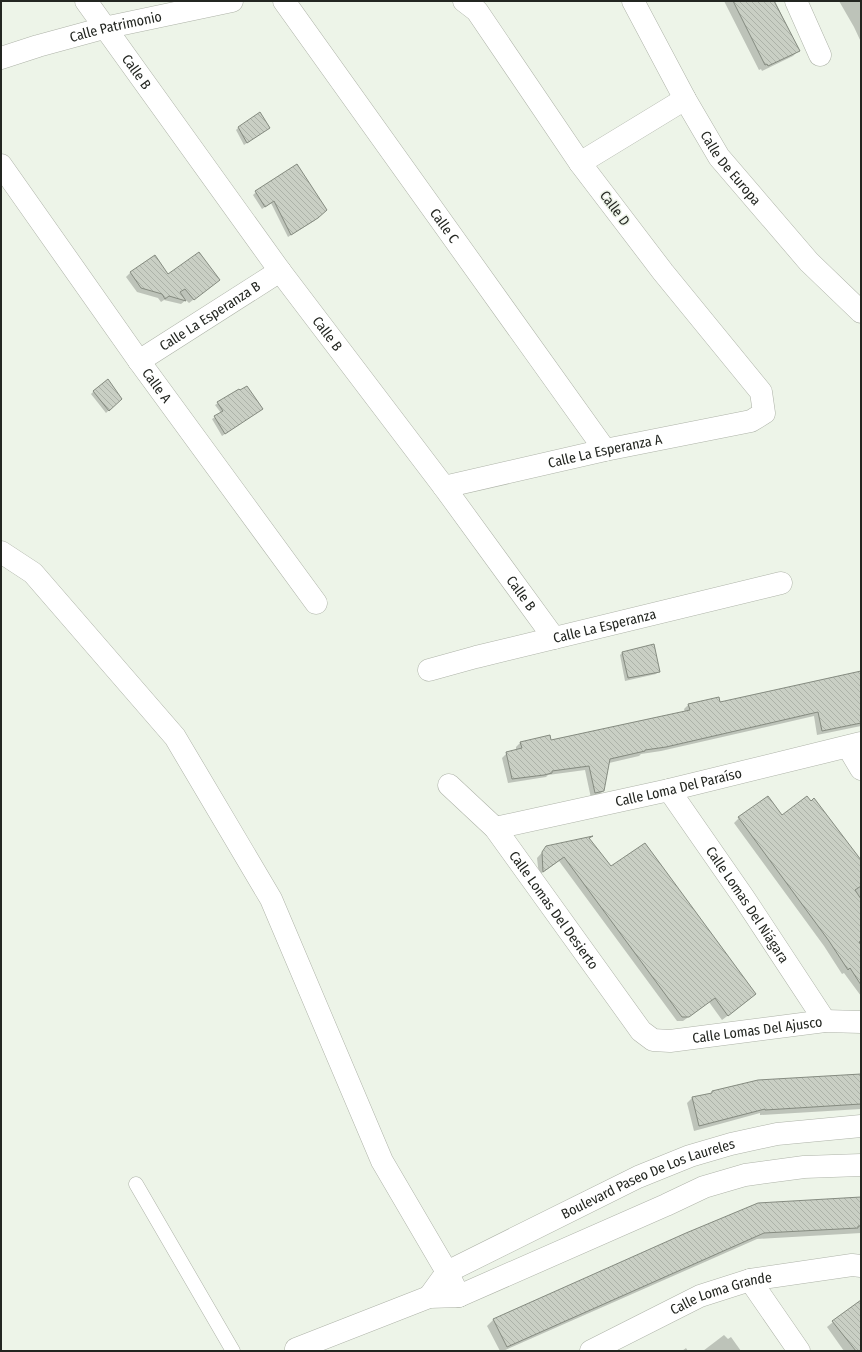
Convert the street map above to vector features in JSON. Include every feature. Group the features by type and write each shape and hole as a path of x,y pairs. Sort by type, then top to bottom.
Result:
{"street":[{"name":"Calle B","path":"86,1 280,271 444,487 554,638"},
{"name":"Calle Patrimonio","path":"1,58 104,28 232,1"},
{"name":"Calle C","path":"284,1 604,450"},
{"name":"Calle D","path":"464,1 477,11 580,162 663,272 761,392 764,413"},
{"name":"Calle De Europa","path":"633,1 684,99 719,157 809,262 861,312"},
{"path":"796,1 820,55"},
{"path":"580,162 684,99"},
{"name":"Calle A","path":"1,165 139,361 316,603"},
{"name":"Calle La Esperanza B","path":"139,361 280,271"},
{"name":"Calle La Esperanza A","path":"444,487 604,450 751,422 764,413"},
{"path":"1,537 179,744 271,899 382,1161 447,1272 459,1296 429,1297 293,1350"},
{"path":"1,552 33,573"},
{"name":"Calle La Esperanza","path":"429,670 476,656 781,582"},
{"path":"854,746 861,769"},
{"name":"Calle Loma Del Paraíso","path":"495,828 669,790 854,746"},
{"name":"Calle Lomas Del Desierto","path":"449,785 495,828 641,1031 653,1040"},
{"name":"Calle Lomas Del Niágara","path":"669,790 744,898 825,1021"},
{"name":"Calle Lomas Del Ajusco","path":"653,1040 670,1042 825,1021 861,1022"},
{"name":"Boulevard Paseo De Los Laureles","path":"447,1272 638,1177 690,1156 731,1144 777,1134 861,1126"},
{"name":"Boulevard Paseo De Los Laureles","path":"459,1296 704,1187 745,1175 804,1167 861,1165"},
{"name":"Calle Loma Grande","path":"597,1349 700,1296 750,1280 852,1265 861,1266"},
{"path":"429,1297 447,1272"},
{"path":"750,1280 799,1351"}],"lane":[{"path":"136,1184 233,1351"}],"building":[{"path":"733,1 774,1 800,51 768,66 767,64 765,65"},
{"path":"260,112 270,128 247,143 238,127"},
{"path":"297,164 327,210 318,218 291,235 274,201 265,207 255,191"},
{"path":"199,252 220,280 194,300 185,289 180,292 186,301 169,296 165,299 162,294 141,288 130,272 155,255 168,274"},
{"path":"108,379 122,399 109,411 93,391"},
{"path":"247,386 263,409 225,434 214,416 223,411 217,402"},
{"path":"654,644 660,672 628,678 622,652"},
{"path":"861,671 861,723 822,731 818,712 610,759 604,791 595,793 589,766 552,771 552,773 544,775 512,779 506,752 522,748 520,742 550,735 551,740 690,710 688,704 719,697 720,702"},
{"path":"768,796 782,815 807,796 811,801 814,798 861,860 861,886 855,890 861,899 861,941 859,942 861,945 861,985 850,968 848,970 829,941 738,817"},
{"path":"593,836 589,838 611,866 645,843 756,994 728,1016 715,998 689,1017 682,1017 564,857 543,872 542,852 546,846"},
{"path":"861,1074 861,1104 765,1109 699,1126 692,1097 758,1080"},
{"path":"861,1197 861,1226 858,1226 858,1228 764,1233 507,1347 493,1319 686,1233 758,1203"},
{"path":"861,1300 861,1351 856,1351 832,1321"}]}
